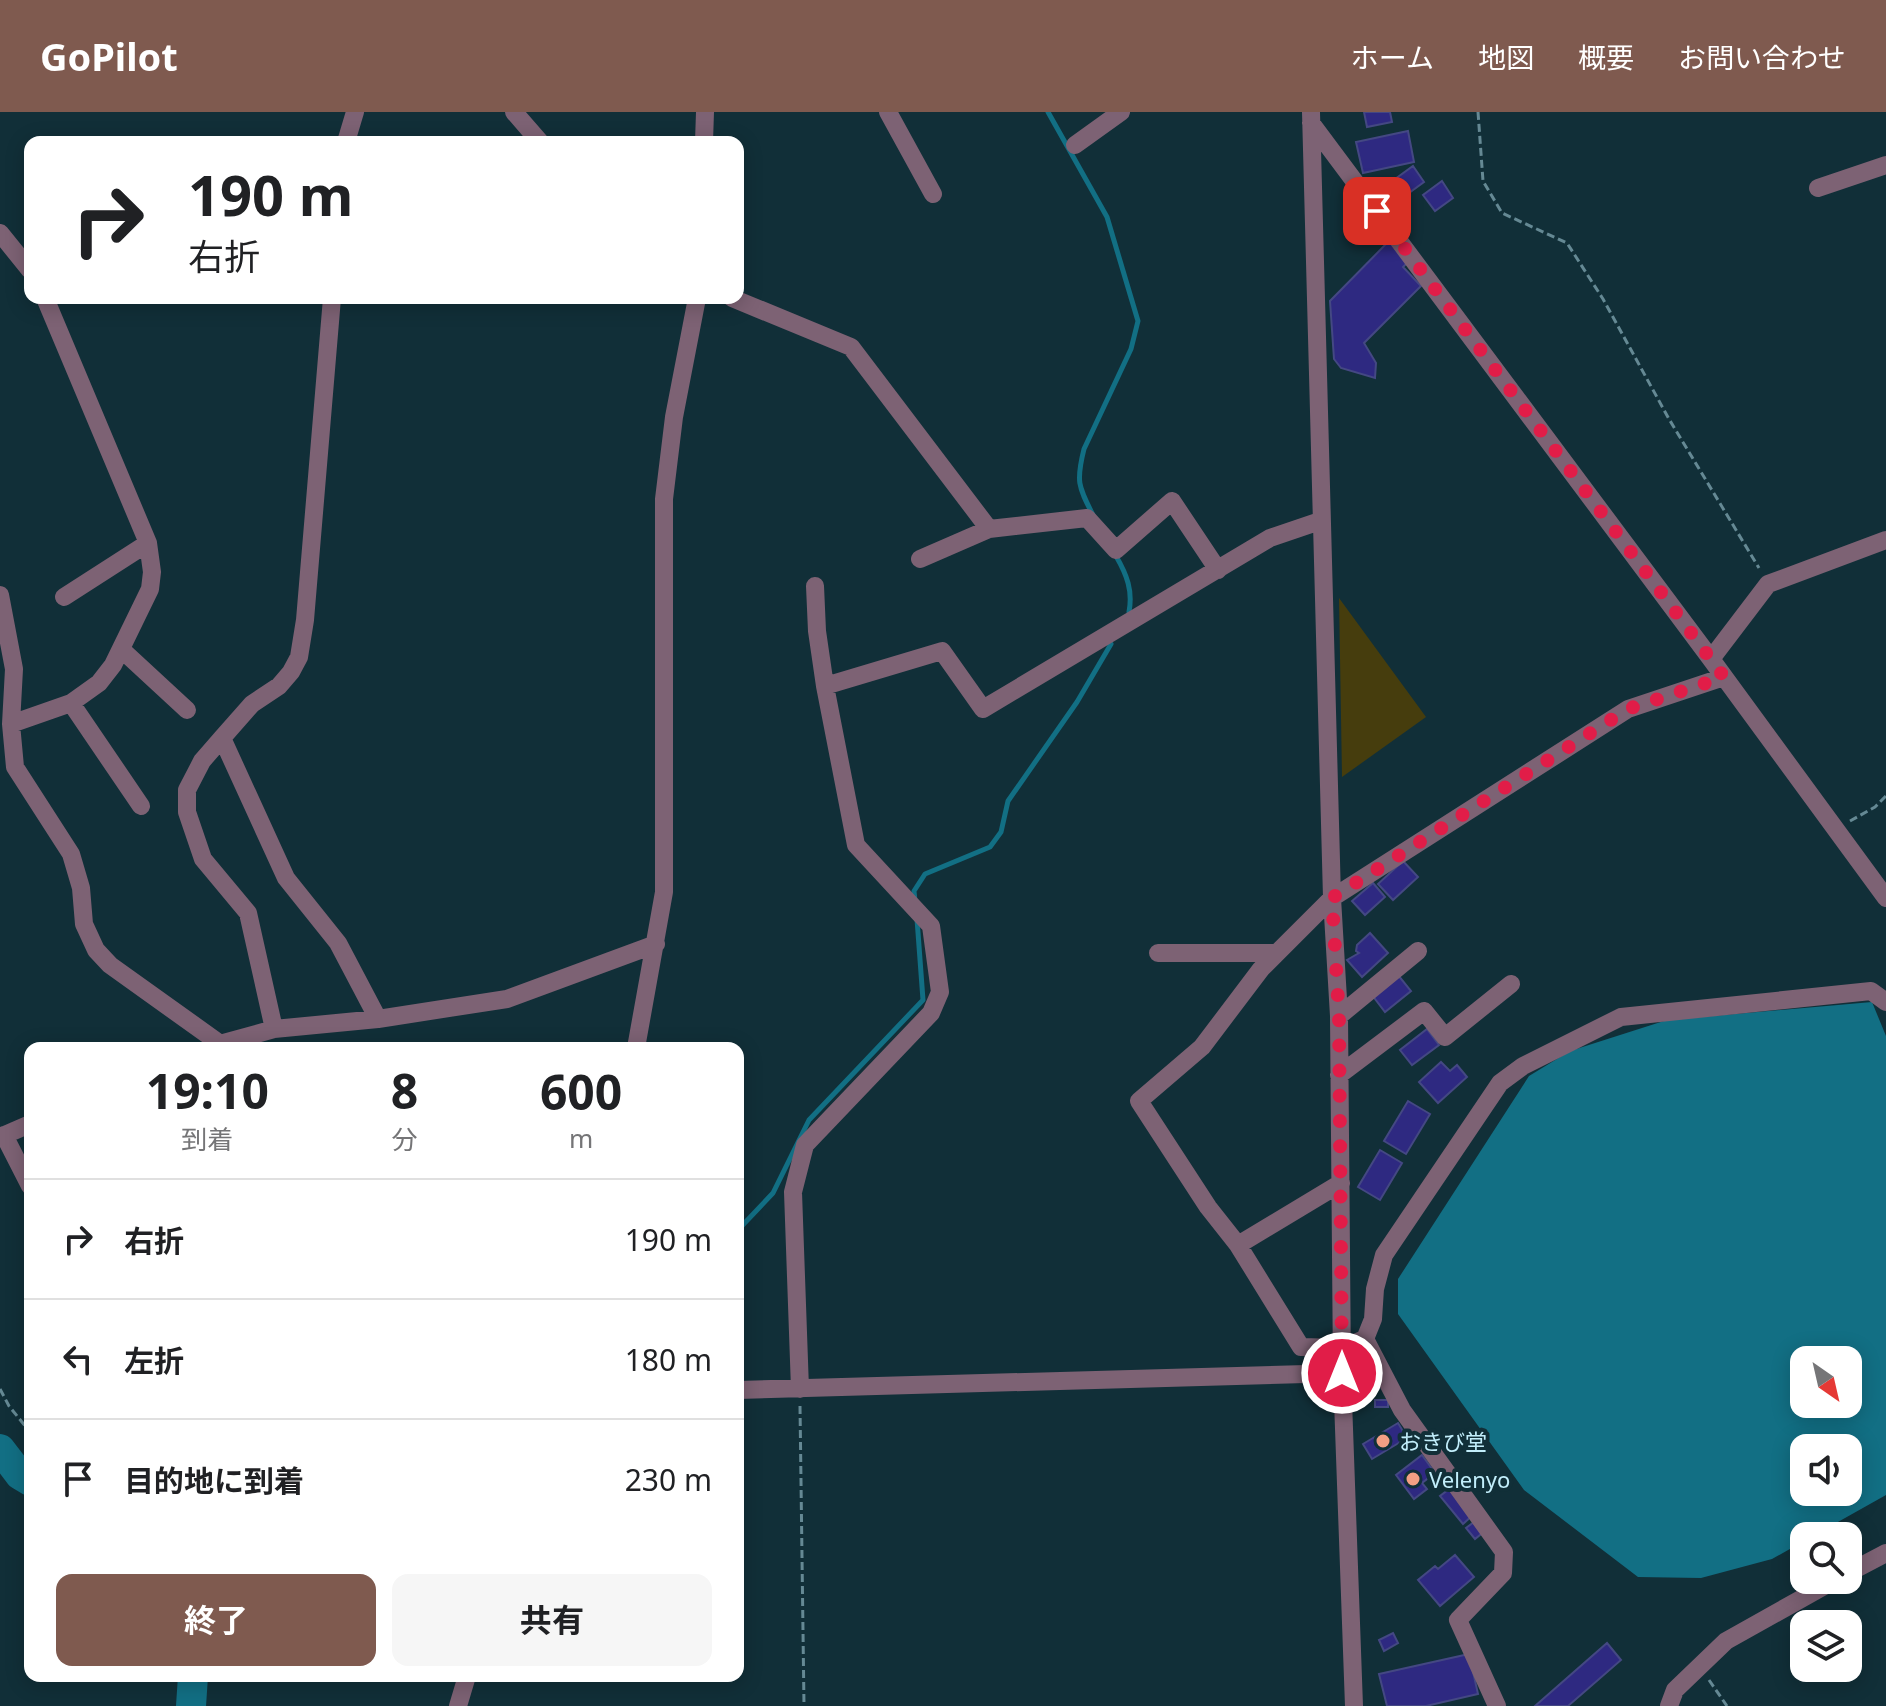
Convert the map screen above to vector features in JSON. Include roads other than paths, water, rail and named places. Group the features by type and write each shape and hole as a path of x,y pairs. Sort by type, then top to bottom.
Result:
{"street":[{"path":"348,136 355,112"},
{"path":"514,112 535,136"},
{"path":"704,136 705,112"},
{"path":"888,112 933,194"},
{"path":"1075,145 1121,112"},
{"path":"1308,115 1332,898 1339,1016 1342,1373 1354,1706"},
{"path":"1308,115 1886,898"},
{"path":"1818,188 1886,165"},
{"path":"0,233 24,263"},
{"path":"744,303 851,347 989,529"},
{"path":"11,724 71,703 99,683 113,665 150,589 152,572 148,543 48,304"},
{"path":"274,1029 248,913 203,859 187,812 187,790 202,761 252,704 279,686 299,657 307,605 332,304"},
{"path":"637,1042 664,892 664,499 674,417 696,304"},
{"path":"920,559 989,529 1087,518 1116,550 1172,501 1218,570"},
{"path":"825,686 942,651 983,709 1270,538 1320,521"},
{"path":"1711,659 1768,584 1886,540"},
{"path":"64,597 148,543"},
{"path":"800,1389 793,1192 805,1145 931,1013 940,992 931,926 856,845 825,686 817,631 815,586"},
{"path":"0,595 14,669 11,724 15,767 71,854 81,888 84,924 96,950 110,965 208,1042"},
{"path":"121,649 187,710"},
{"path":"1724,677 1628,709 1332,898 1261,969 1202,1047 1139,1101 1208,1207 1238,1245 1301,1347 1342,1348 1365,1339 1373,1319 1375,1289 1384,1255 1500,1083 1523,1066 1621,1017 1871,991 1886,1002"},
{"path":"71,703 141,806"},
{"path":"222,738 286,878 338,943 378,1019"},
{"path":"224,1042 274,1029 378,1019 507,999 656,944"},
{"path":"1339,1016 1418,951"},
{"path":"1158,953 1277,953"},
{"path":"1339,1075 1424,1011 1445,1037 1511,984"},
{"path":"24,1127 2,1136 24,1175"},
{"path":"1238,1245 1341,1183"},
{"path":"1365,1339 1402,1410 1504,1552 1503,1573 1458,1620 1497,1706"},
{"path":"744,1390 1342,1373"},
{"path":"1862,1566 1886,1553"},
{"path":"1669,1706 1675,1690 1726,1641 1809,1594"},
{"path":"458,1706 465,1682"}],"water":[{"path":"1872,1002 1886,1036 1886,1495 1838,1522 1790,1522 1790,1549 1772,1559 1701,1578 1638,1577 1524,1490 1398,1314 1398,1279 1529,1076 1570,1051 1667,1020"}],"waterway":[{"path":"1048,112 1107,217 1138,321 1131,349 1081,460 1080,483 1093,515"},
{"path":"1116,556 1128,583 1129,612"},
{"path":"915,901 914,891 925,874 990,847 1001,832 1008,801 1077,702 1111,644"},
{"path":"744,1224 773,1193 809,1120 923,1000 917,919"},
{"path":"0,1449 24,1477"},
{"path":"191,1706 193,1682"}],"place":[{"name":"おきび堂","path":"1383,1441"},
{"name":"Velenyo","path":"1413,1479"}]}
